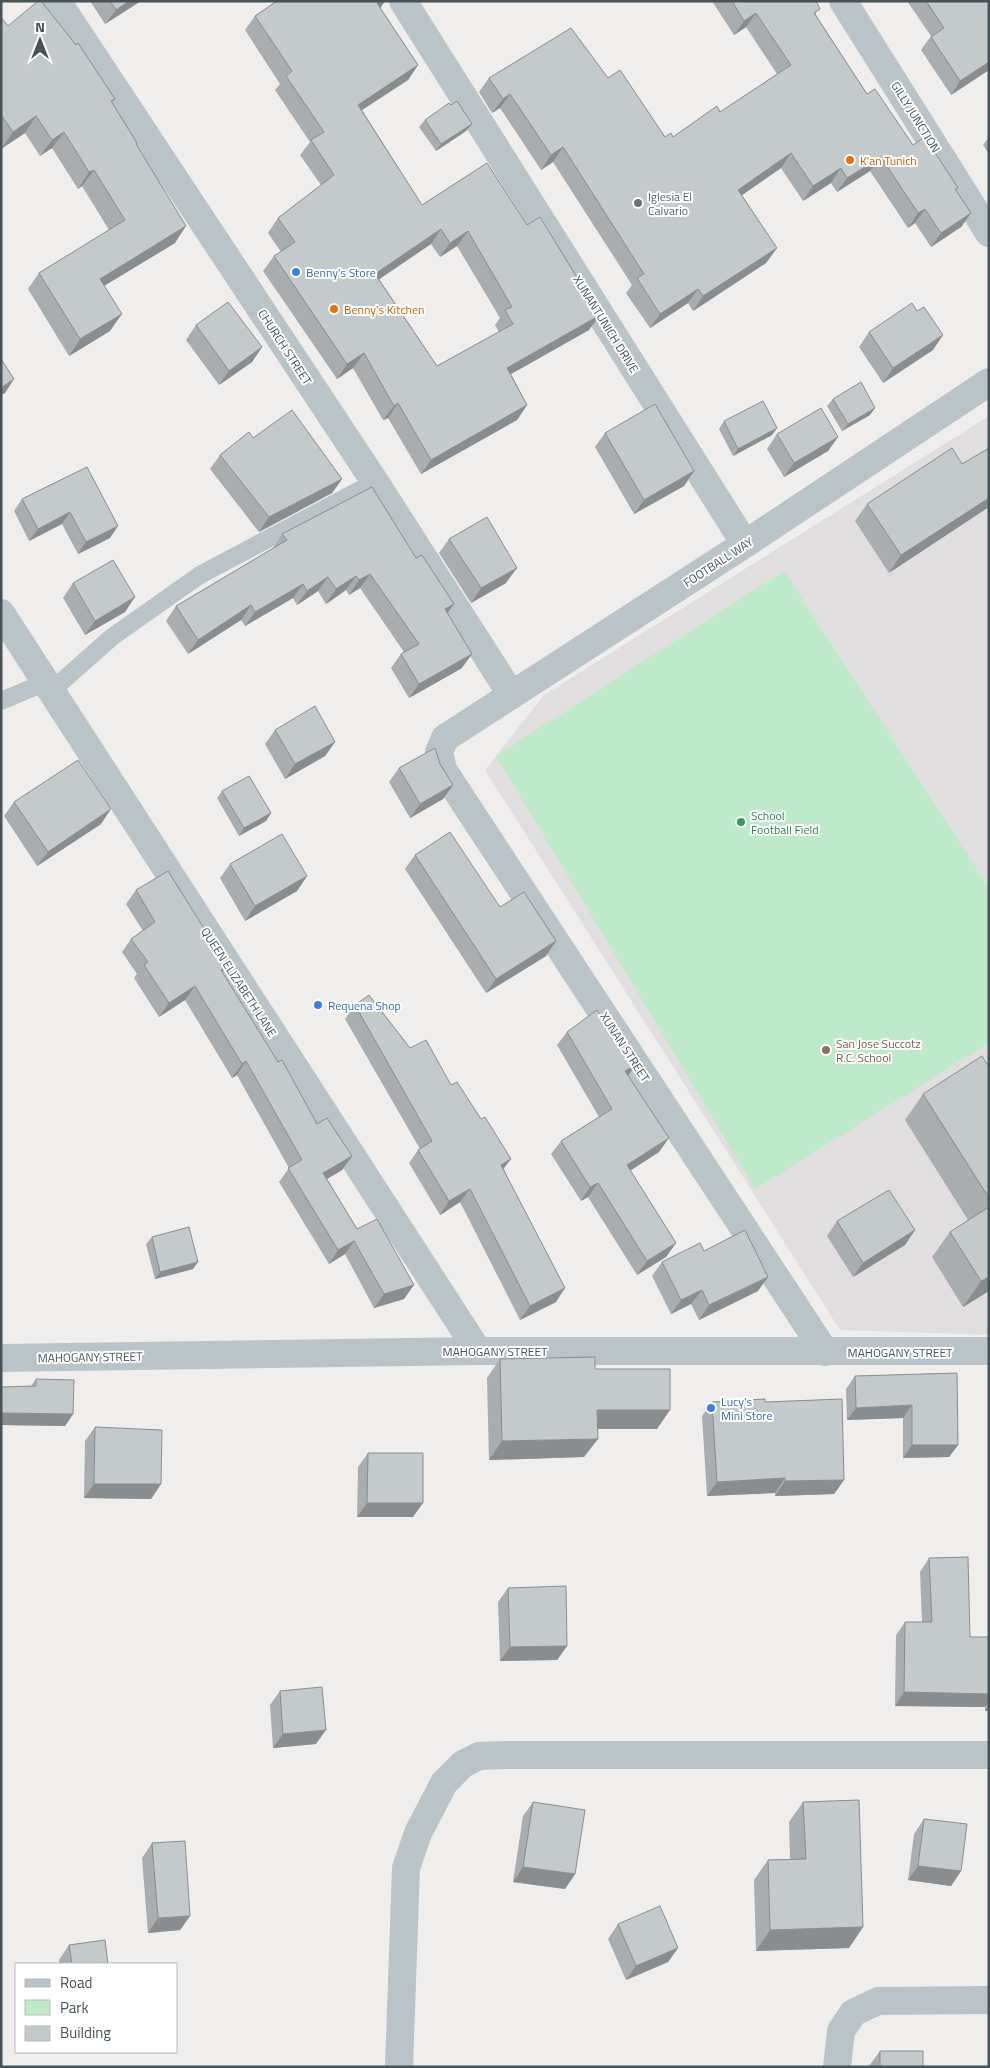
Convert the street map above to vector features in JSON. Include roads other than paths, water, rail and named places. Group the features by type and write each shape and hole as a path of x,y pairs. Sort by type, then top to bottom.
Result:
{"street":[{"name":"CHURCH STREET","path":"57,1 374,482 510,694"},
{"name":"XUNANTUNICH DRIVE","path":"403,1 745,544"},
{"name":"GILLY JUNCTION","path":"843,1 989,234"},
{"name":"FOOTBALL WAY","path":"445,738 510,694 745,544 989,382"},
{"name":"QUEEN ELIZABETH LANE","path":"1,613 478,1351"},
{"name":"XUNAN STREET","path":"445,738 439,752 443,770 825,1352"},
{"name":"MAHOGANY STREET","path":"1,1358 478,1351 989,1351"},
{"path":"400,2067 406,1868 418,1832 444,1783 463,1764 479,1756 503,1755 989,1755"},
{"path":"837,2067 841,2031 853,2014 878,2001 989,2000"}],"lane":[{"path":"1,701 48,686 112,637 200,575 374,482"}],"place":[{"name":"K'an Tunich","path":"850,160"},
{"name":"Iglesia El Calvario","path":"638,203"},
{"name":"Benny's Store","path":"296,272"},
{"name":"Benny's Kitchen","path":"334,309"},
{"name":"School Football Field","path":"741,822"},
{"name":"Requena Shop","path":"318,1005"},
{"name":"San Jose Succotz R.C. School","path":"826,1050"},
{"name":"Lucy's Mini Store","path":"711,1408"}]}
